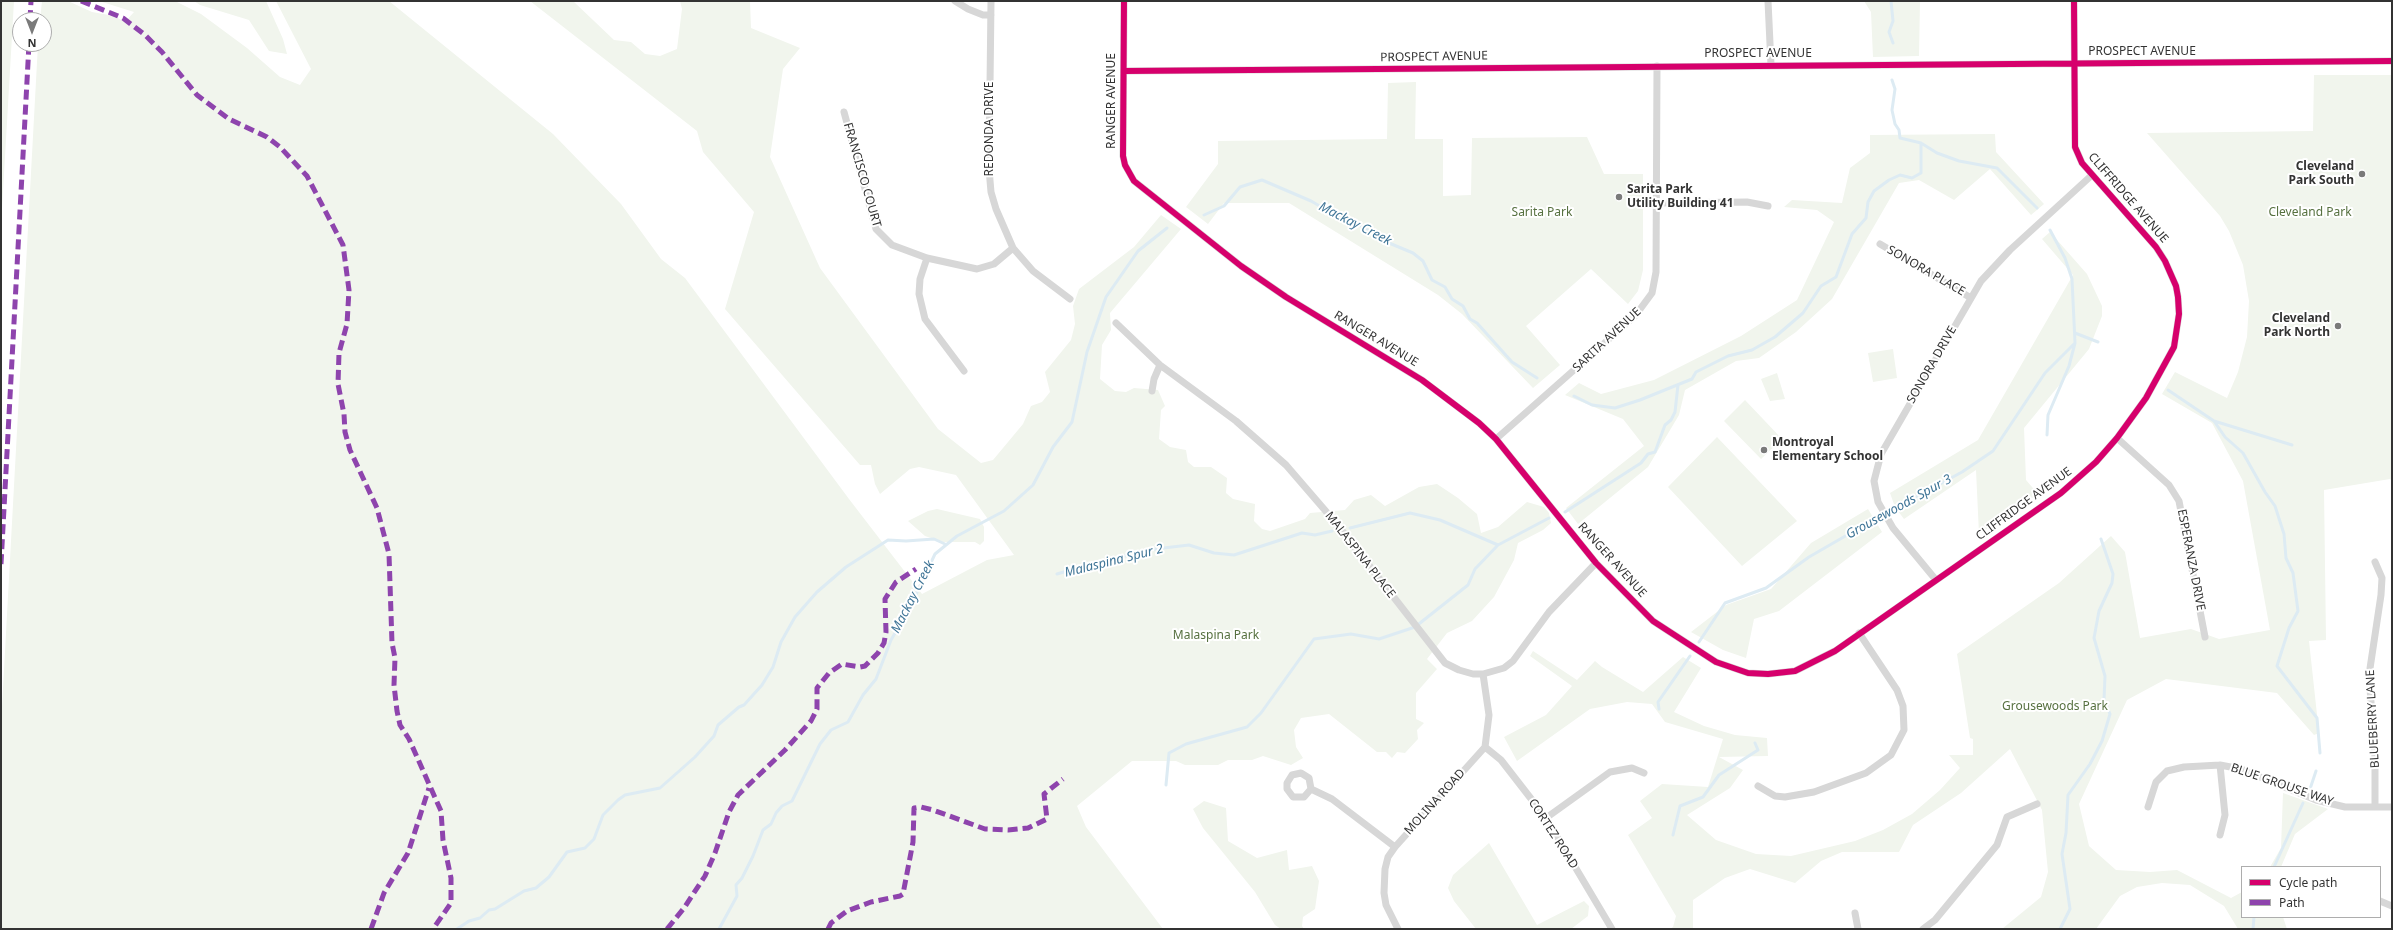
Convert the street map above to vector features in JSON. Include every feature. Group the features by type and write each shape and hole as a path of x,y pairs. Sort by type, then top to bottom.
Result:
{"street":[{"path":"955,1 968,9 983,15 991,15"},
{"name":"REDONDA DRIVE","path":"991,1 989,169 996,209 1013,248 1033,271 1070,299"},
{"name":"RANGER AVENUE","path":"1124,1 1123,156 1129,173 1137,184 1241,266 1286,297 1422,380 1458,405 1496,439 1596,563 1653,621 1716,662"},
{"path":"1768,1 1771,65"},
{"name":"CLIFFRIDGE AVENUE","path":"1716,662 1748,673 1768,674 1795,671 1817,662 2061,493 2096,462 2117,438 2146,398 2174,347 2179,314 2178,297 2172,274 2156,247 2092,175 2079,159 2075,148 2074,1"},
{"name":"PROSPECT AVENUE","path":"1124,71 2392,61"},
{"name":"SARITA AVENUE","path":"1496,439 1635,316 1647,302 1652,293 1656,272 1657,66"},
{"name":"FRANCISCO COURT","path":"844,112 876,229 892,245 927,258 977,269 994,264 1013,248"},
{"name":"SONORA DRIVE","path":"1936,580 1889,522 1878,502 1874,481 1881,454 1971,298 1994,265 2092,175"},
{"path":"1656,203 1747,202 1768,206"},
{"name":"SONORA PLACE","path":"1880,244 1971,298"},
{"path":"927,258 920,279 919,294 925,318 964,371"},
{"name":"MALASPINA PLACE","path":"1116,323 1160,364 1236,421 1286,465 1336,523 1445,663 1459,670 1483,674 1504,668 1513,661 1550,612 1596,563"},
{"path":"1152,391 1154,379 1160,364"},
{"name":"ESPERANZA DRIVE","path":"2117,438 2169,484 2179,501 2204,637"},
{"name":"BLUEBERRY LANE","path":"2375,562 2382,578 2381,595 2369,675 2375,751 2375,807"},
{"path":"1758,786 1775,796 1791,796 1814,792 1866,773 1891,755 1904,730 1903,706 1896,690 1859,633"},
{"path":"1483,674 1490,716 1485,747"},
{"name":"CORTEZ ROAD","path":"1485,747 1500,760 1546,818 1612,929"},
{"name":"MOLINA ROAD","path":"1398,929 1386,905 1384,893 1385,869 1395,847 1485,747"},
{"path":"2220,765 2225,815 2220,835"},
{"name":"BLUE GROUSE WAY","path":"2148,808 2156,782 2167,771 2184,767 2220,765 2241,769 2316,800 2345,806 2392,807"},
{"path":"1546,818 1610,772 1632,768 1644,773"},
{"path":"1311,789 1342,805 1395,847"},
{"path":"1923,929 1932,922 1997,845 2007,817 2037,804"},
{"path":"2381,902 2392,906"},
{"path":"1855,913 1858,929"}],"green space":[{"path":"1,1 14,1 13,12 12,12 12,36 1,226"},
{"name":"Malaspina Park","path":"42,1 68,1 92,12 114,16 125,22 134,12 99,1 175,1 201,14 247,48 280,77 300,85 311,69 276,1 389,1 553,134 621,204 661,259 685,278 849,499 922,594 987,560 1014,555 956,475 919,467 910,469 880,494 875,484 871,465 860,465 725,309 754,212 703,152 697,131 530,1 573,1 614,40 631,42 645,54 660,56 677,49 682,9 680,1 750,1 751,28 800,48 783,69 770,157 820,268 938,429 981,463 993,460 1023,424 1031,406 1042,402 1050,392 1045,372 1071,340 1075,324 1073,306 1079,289 1134,247 1161,215 1181,229 1110,313 1111,330 1102,345 1100,379 1115,391 1126,392 1134,388 1158,390 1165,406 1161,410 1159,439 1170,447 1186,450 1188,462 1194,467 1211,467 1227,478 1226,493 1233,499 1255,504 1254,521 1262,529 1270,531 1305,519 1310,513 1345,510 1354,500 1371,495 1385,506 1419,487 1437,484 1458,498 1477,514 1481,533 1498,527 1527,502 1544,507 1549,513 1551,523 1543,530 1518,543 1514,560 1494,597 1472,621 1447,633 1427,659 1437,669 1416,693 1416,719 1424,723 1417,730 1418,739 1405,753 1397,752 1392,758 1386,752 1377,752 1329,714 1301,718 1294,730 1296,747 1303,758 1291,765 1263,756 1252,760 1228,760 1218,765 1185,765 1176,761 1132,761 1077,806 1086,827 1163,929 1,929 1,725 38,52 52,52 52,12 41,12"},
{"path":"194,1 266,1 283,39 287,54 269,51 249,20 200,5"},
{"path":"1864,1 1920,1 1919,56 1873,57 1871,12"},
{"path":"2314,75 2392,75 2392,481 2390,479 2324,490 2326,640 2309,641 2319,733 2314,735 2277,693 2166,679 2127,700 2079,804 2089,846 2116,870 2150,872 2177,870 2231,898 2241,893 2241,918 2283,918 2287,929 2238,929 2224,906 2190,885 2162,883 2137,887 2120,896 2096,929 2002,929 2041,897 2048,872 2042,810 2010,749 1961,793 1913,825 1899,852 1842,852 1821,861 1795,883 1750,869 1725,878 1693,900 1693,929 1670,929 1673,927 1676,916 1628,835 1652,818 1640,801 1662,784 1708,787 1723,739 1665,722 1652,704 1627,702 1590,709 1517,761 1504,737 1546,715 1572,686 1530,656 1533,651 1577,680 1595,661 1602,667 1643,692 1683,657 1701,668 1674,712 1704,726 1735,735 1767,738 1768,756 1719,757 1743,770 1730,788 1687,815 1716,840 1756,854 1791,856 1855,841 1883,830 1912,814 1940,790 1960,768 1949,755 1973,755 1973,739 1970,738 1957,654 2059,583 2111,536 2125,552 2140,638 2191,629 2219,639 2270,630 2243,481 2212,423 2162,394 2175,372 2227,398 2238,372 2247,337 2249,301 2243,265 2229,231 2220,216 2147,133 2313,131"},
{"name":"Sarita Park","path":"1416,82 1415,139 1443,139 1443,196 1471,195 1472,138 1587,137 1604,174 1643,174 1643,270 1638,291 1628,304 1591,269 1526,326 1560,365 1533,388 1462,314 1438,295 1289,203 1224,203 1208,224 1186,207 1218,164 1218,141 1387,139 1388,83"},
{"path":"1995,134 1996,152 2044,204 2031,215 1990,169 1954,200 1919,180 1899,183 1832,299 1796,332 1759,358 1736,361 1685,390 1679,415 1648,467 1578,524 1566,508 1644,446 1623,419 1565,395 1579,383 1601,394 1654,380 1741,336 1797,300 1834,222 1817,210 1784,207 1792,200 1842,203 1850,168 1870,153 1870,135"},
{"path":"2050,232 2087,274 2102,306 2102,316 2089,349 2024,428 2026,480 2038,494 1979,534 1976,470 1904,519 1895,507 1890,493 1978,440 2073,275 2042,239"},
{"path":"1893,349 1897,378 1873,382 1868,353"},
{"path":"1777,373 1785,399 1770,401 1761,379"},
{"path":"1745,400 1782,439 1761,459 1724,421"},
{"path":"1717,437 1797,521 1742,566 1668,487"},
{"path":"937,509 980,519 984,527 984,541 980,545 975,542 943,542 925,536 908,521 928,511"},
{"path":"1868,509 1882,532 1779,611 1754,619 1746,658 1723,650 1691,632 1726,605 1771,589 1811,543"},
{"path":"2283,793 2328,809 2295,834 2281,866 2271,866 2281,848"},
{"path":"1204,801 1226,808 1228,841 1257,858 1287,850 1289,870 1312,866 1319,881 1315,909 1303,917 1302,926 1304,929 1281,929 1275,925 1255,892 1203,828 1193,809"},
{"path":"1489,843 1537,925 1584,901 1589,906 1588,916 1571,929 1476,929 1454,901 1448,888 1453,875"}],"waterway":[{"name":"Mackay Creek","path":"1891,1 1893,21 1889,32 1893,43"},
{"name":"Mackay Creek","path":"1574,396 1592,405 1615,408 1640,400 1692,379 1696,372 1728,356 1752,350 1775,337 1803,313 1821,286 1836,277 1852,234 1866,218 1868,202 1874,191 1889,180 1900,175 1912,178 1921,173 1921,143 1900,138 1899,130 1895,124 1892,110 1895,89 1892,80"},
{"path":"1921,143 1937,153 1959,161 1997,168 2037,208"},
{"name":"Mackay Creek","path":"1204,215 1224,206 1240,187 1262,180 1311,201 1344,220 1353,221 1389,243 1413,253 1423,261 1432,280 1445,287 1452,299 1463,306 1470,319 1477,323 1512,362 1537,378"},
{"name":"Mackay Creek","path":"719,929 737,896 736,885 742,878 753,856 763,830 771,824 776,813 782,806 792,801 820,744 831,730 848,722 863,695 876,679 891,640 908,611 935,554 957,536 1004,511 1033,485 1053,447 1072,422 1087,352 1106,297 1138,251 1167,228"},
{"path":"2047,435 2048,415 2069,366 2075,343 2072,279 2065,258 2050,230"},
{"path":"2075,333 2098,342"},
{"name":"Grousewoods Spur 3","path":"1699,642 1725,603 1766,588 1809,557 1962,472 1993,451 2045,373 2075,343"},
{"path":"1565,512 1641,463 1648,454 1655,452 1665,425 1671,420 1675,412 1678,385"},
{"path":"2168,390 2214,421 2225,437 2243,453 2265,492 2275,506 2284,534 2286,558 2293,573 2298,611 2289,628 2277,666 2317,718 2320,753"},
{"path":"2214,421 2292,445"},
{"name":"Malaspina Spur 2","path":"1350,528 1410,513 1440,520 1498,545"},
{"path":"1166,785 1169,753 1186,744 1247,727 1261,713 1314,639 1351,634 1379,639 1415,627 1468,585 1475,569 1498,545 1549,518"},
{"name":"Malaspina Spur 2","path":"1057,574 1090,564 1155,549 1189,545 1214,553 1234,555 1302,533 1315,535 1332,531"},
{"path":"457,929 469,921 480,918 489,910 495,909 524,891 536,888 549,877 567,852 585,848 594,839 603,815 618,800 625,795 660,788 695,757 714,736 718,725 739,707 744,705 762,685 773,667 781,642 795,617 817,592 846,567 888,540 906,541 934,539 945,544"},
{"path":"2060,929 2070,909 2062,854 2066,833 2068,795 2090,764 2102,741 2110,714 2104,700 2105,676 2094,638 2099,611 2112,583 2113,574 2101,539"},
{"path":"1659,709 1658,702 1690,656"},
{"path":"1673,835 1680,806 1703,797 1719,775 1758,750 1755,743"},
{"path":"2310,789 2316,771"},
{"path":"2274,866 2303,803"},
{"path":"2253,929 2254,918"}],"marked path":[{"path":"30,12 31,1"},
{"path":"81,1 123,18 145,35 162,52 197,95 229,119 267,137 280,147 307,176 343,245 349,290 347,324 339,353 338,384 344,414 345,432 350,450 377,508 389,554 392,643 395,658 394,685 397,711 400,725 409,739 441,811 443,840 451,878 451,903 433,929"},
{"path":"1,564 29,52"},
{"path":"667,929 684,908 705,876 715,853 729,812 738,795 785,750 811,721 817,709 817,688 829,673 842,664 860,667 865,666 878,653 884,643 886,632 885,599 896,582 916,569"},
{"path":"828,929 831,923 847,911 871,902 900,896 903,894 913,842 914,808 921,807 933,810 985,829 1008,830 1028,828 1047,819 1044,794 1063,779"},
{"path":"371,929 384,893 408,853 429,788"}],"cycle path":[{"path":"1124,1 1123,156 1125,165 1134,181 1241,266 1286,297 1422,380 1479,423 1496,439 1596,563 1653,621 1716,662 1748,673 1768,674 1795,671 1835,651 2061,493 2096,462 2117,438 2146,398 2174,347 2179,314 2178,297 2176,286 2165,261 2156,247 2082,163 2075,147 2074,1"},
{"path":"1124,71 2392,61"}],"place":[{"name":"Cleveland Park South","path":"2362,174"},
{"name":"Sarita Park Utility Building 41","path":"1619,197"},
{"name":"Cleveland Park North","path":"2338,326"},
{"name":"Montroyal Elementary School","path":"1764,450"}],"park label":[{"name":"Cleveland Park","path":"2310,213"},
{"name":"Grousewoods Park","path":"2055,707"}]}
